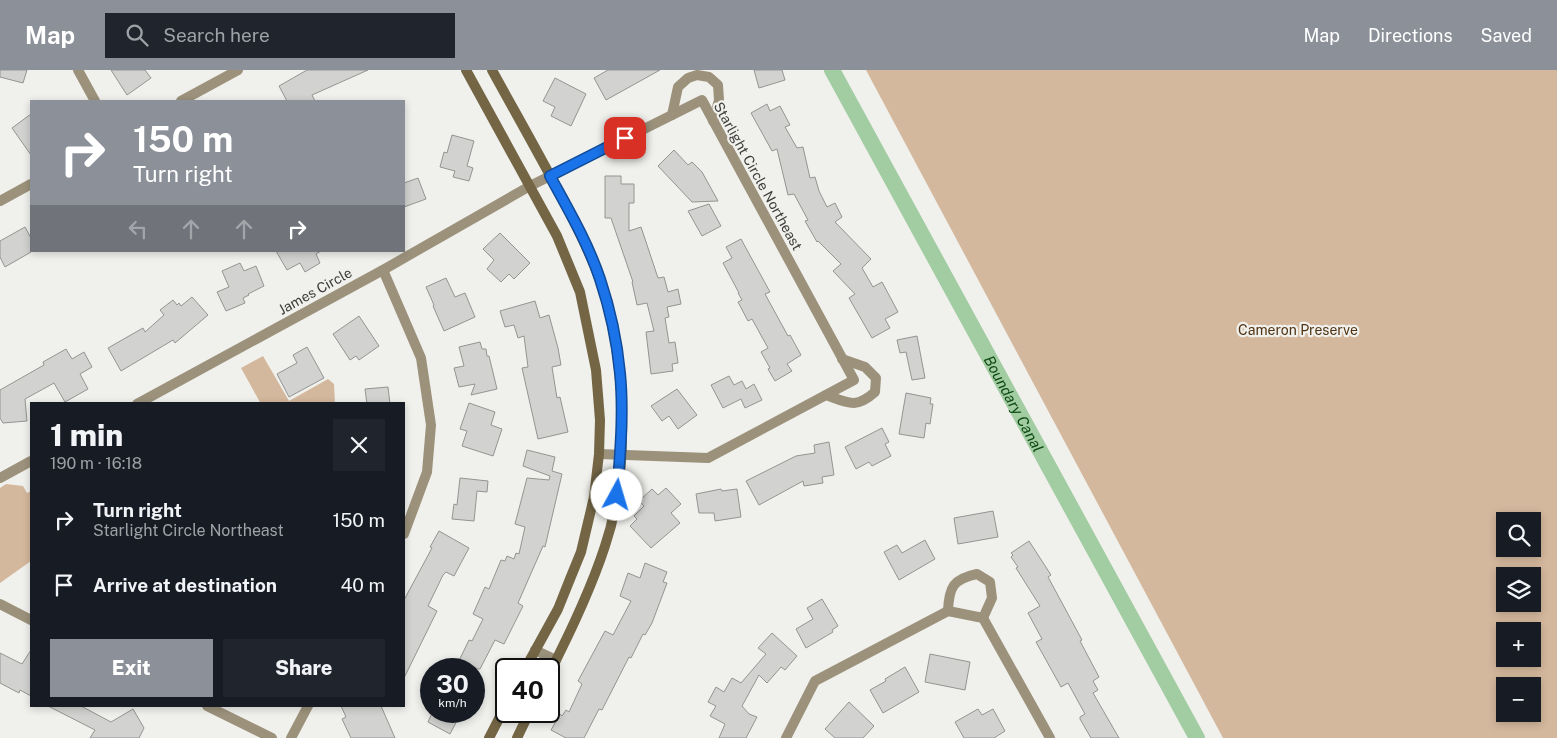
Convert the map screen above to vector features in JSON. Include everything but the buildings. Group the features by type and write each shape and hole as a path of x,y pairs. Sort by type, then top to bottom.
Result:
{"street":[{"path":"78,70 94,100"},
{"path":"183,100 238,70"},
{"path":"466,70 557,236 580,292 596,370 600,412 599,454 594,497 581,552 558,609 531,658"},
{"path":"492,70 585,242 600,279 614,331 620,374 620,455 617,495 605,546 557,658"},
{"path":"672,115 678,87 688,78 697,75 709,77 718,85 719,100 713,121"},
{"name":"Starlight Circle Northeast","path":"530,186 702,100 854,380 826,395"},
{"path":"0,201 30,185"},
{"name":"James Circle","path":"141,402 383,270 530,186"},
{"path":"383,270 421,358 431,425 427,472 405,531"},
{"path":"599,454 708,458 826,395 850,404 865,401 875,392 876,378 866,368 842,358"},
{"path":"0,478 30,462"},
{"path":"948,611 949,592 962,577 977,574 990,582 992,598 984,618"},
{"path":"0,604 30,619"},
{"path":"786,738 816,682 948,611 984,618"},
{"path":"984,618 1050,738"},
{"path":"535,650 552,658"},
{"path":"209,707 272,738"},
{"path":"291,738 307,707"},
{"path":"489,738 497,723"},
{"path":"517,738 524,723"}],"green space":[{"name":"Cameron Preserve","path":"866,70 1557,70 1557,738 1223,738"},
{"path":"263,356 289,401 328,379 334,384 335,402 260,402 241,368"},
{"path":"6,484 23,486 27,493 30,492 30,562 0,583 0,488"}],"waterway":[{"name":"Boundary Canal","path":"832,70 1197,738"}],"route":[{"path":"617,495 621,424 620,374 614,331 600,279 585,242 550,176 625,138"}]}
